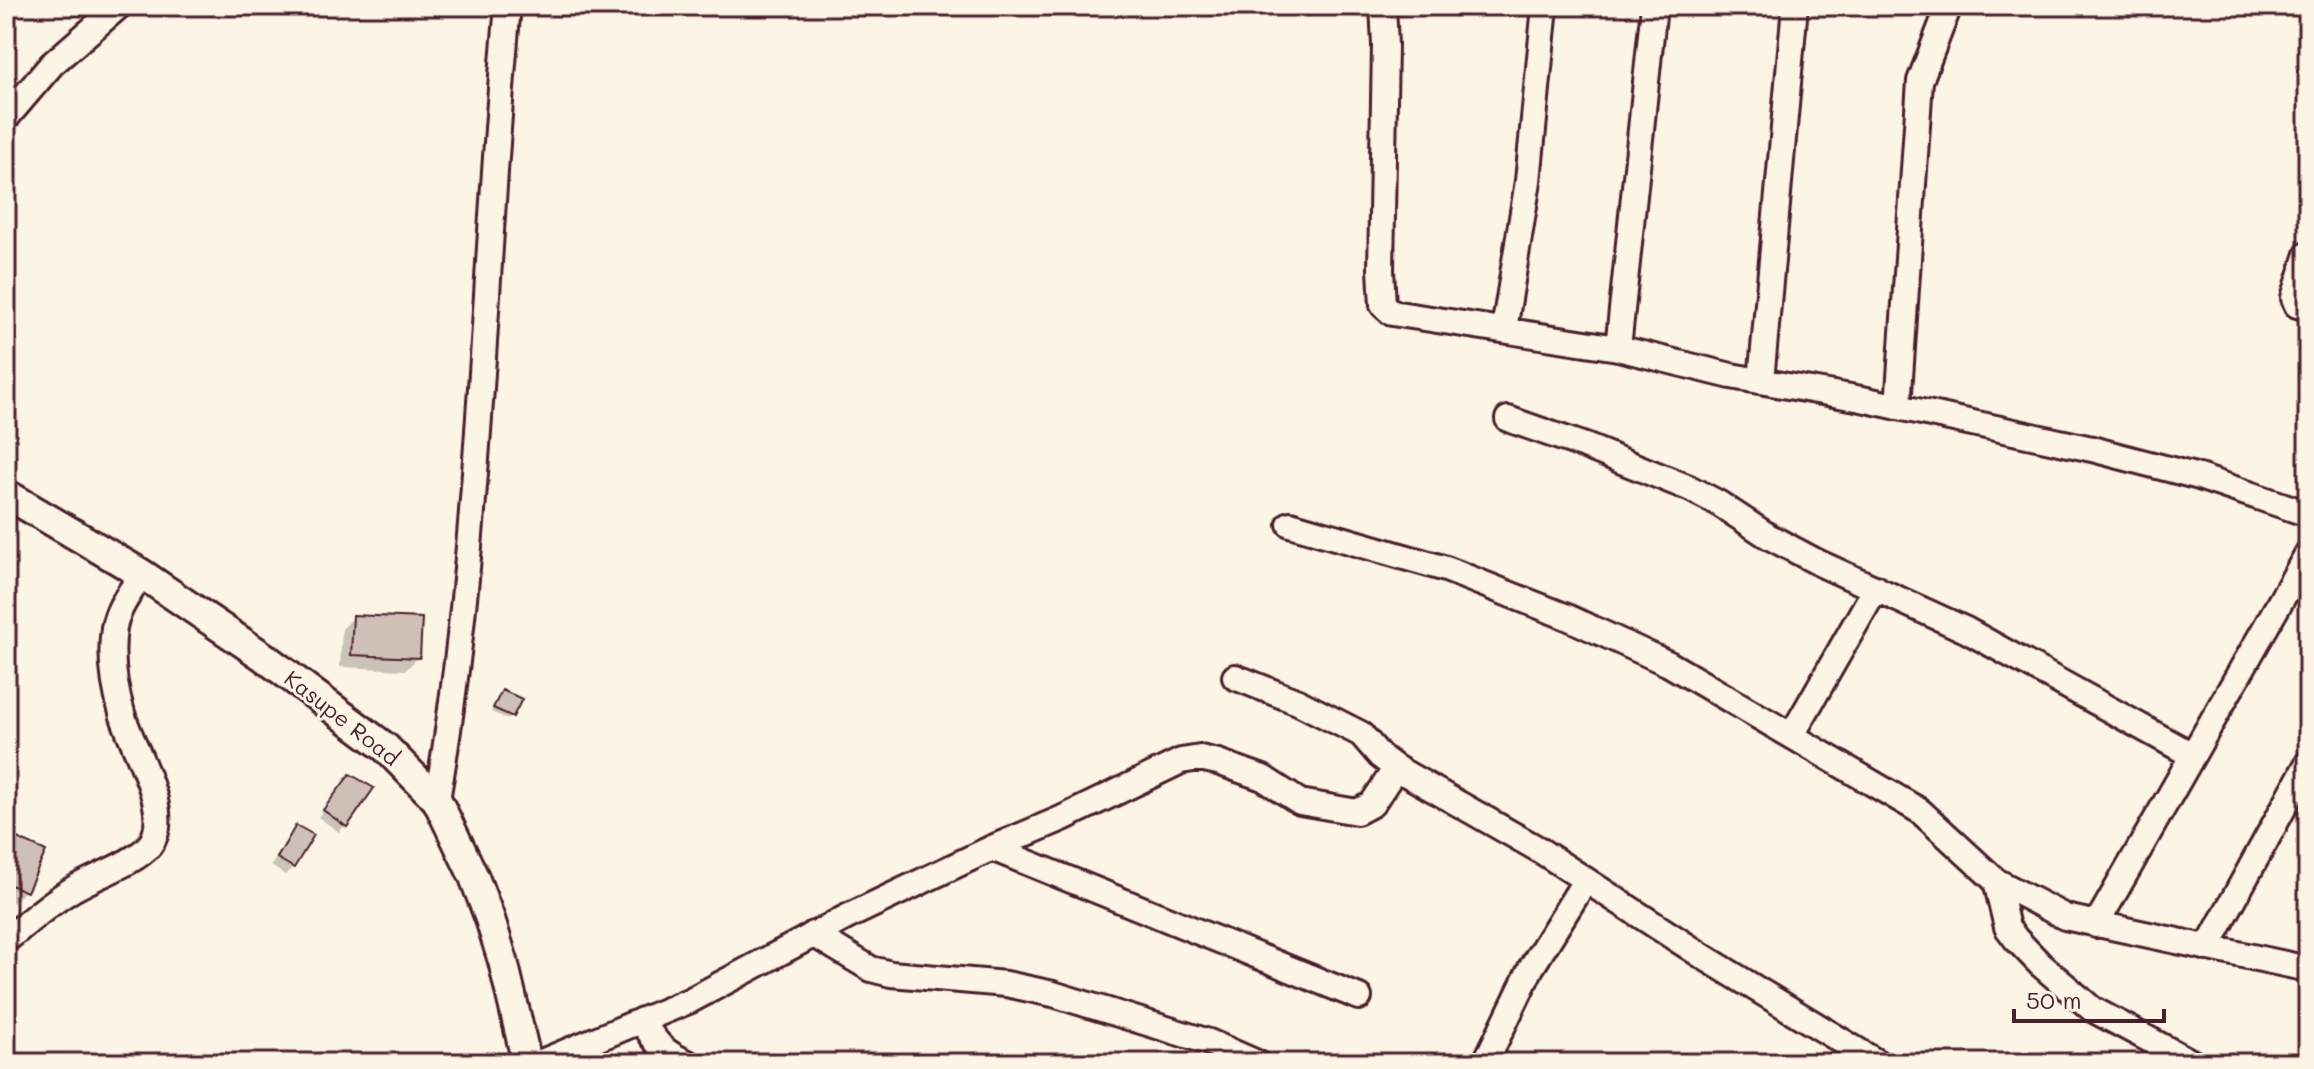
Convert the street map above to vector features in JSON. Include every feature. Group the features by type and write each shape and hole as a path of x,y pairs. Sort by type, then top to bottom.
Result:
{"street":[{"path":"6,118 52,64 119,6"},
{"path":"437,800 453,709 508,6"},
{"path":"1383,6 1381,270 1383,305 1392,313 1618,348 1731,376 1898,407 2153,464 2308,514"},
{"path":"1504,330 1528,181 1545,6"},
{"path":"1618,348 1654,6"},
{"path":"1761,381 1795,6"},
{"path":"1898,407 1918,96 1924,68 1949,6"},
{"path":"2308,254 2294,298 2297,305 2308,308"},
{"path":"1508,419 1689,488 1768,536 1819,563 1966,630 2192,755"},
{"name":"Kasupe Road","path":"6,494 142,574 264,657 386,748 437,800 474,877 490,919 527,1063"},
{"path":"1290,524 1446,569 1567,617 1669,664 1920,811 1996,881 2065,917 2308,969"},
{"path":"2096,925 2308,553"},
{"path":"6,940 70,891 145,851 154,839 158,828 157,807 123,717 113,671 114,627 118,612 142,574"},
{"path":"1792,735 1876,588"},
{"path":"1235,677 1298,702 1361,734 1380,756 1396,768 1538,849 1878,1063"},
{"path":"539,1063 691,1000 813,934 992,848 1191,758 1252,773 1300,802 1357,812 1372,804 1396,768"},
{"path":"2207,948 2308,763"},
{"path":"992,848 1359,997"},
{"path":"1485,1063 1531,968 1585,881"},
{"path":"1996,881 2007,927 2040,964 2092,1009 2193,1063"},
{"path":"813,934 871,969 891,974 1006,984 1053,994 1181,1032 1257,1063"},
{"path":"642,1020 668,1055 688,1063"}],"building":[{"path":"353,615 422,618 420,658 351,655"},
{"path":"502,690 522,699 513,717 493,708"},
{"path":"350,774 374,788 347,827 323,810"},
{"path":"296,825 314,835 294,868 277,858"},
{"path":"6,833 46,851 27,892 6,883"}]}
